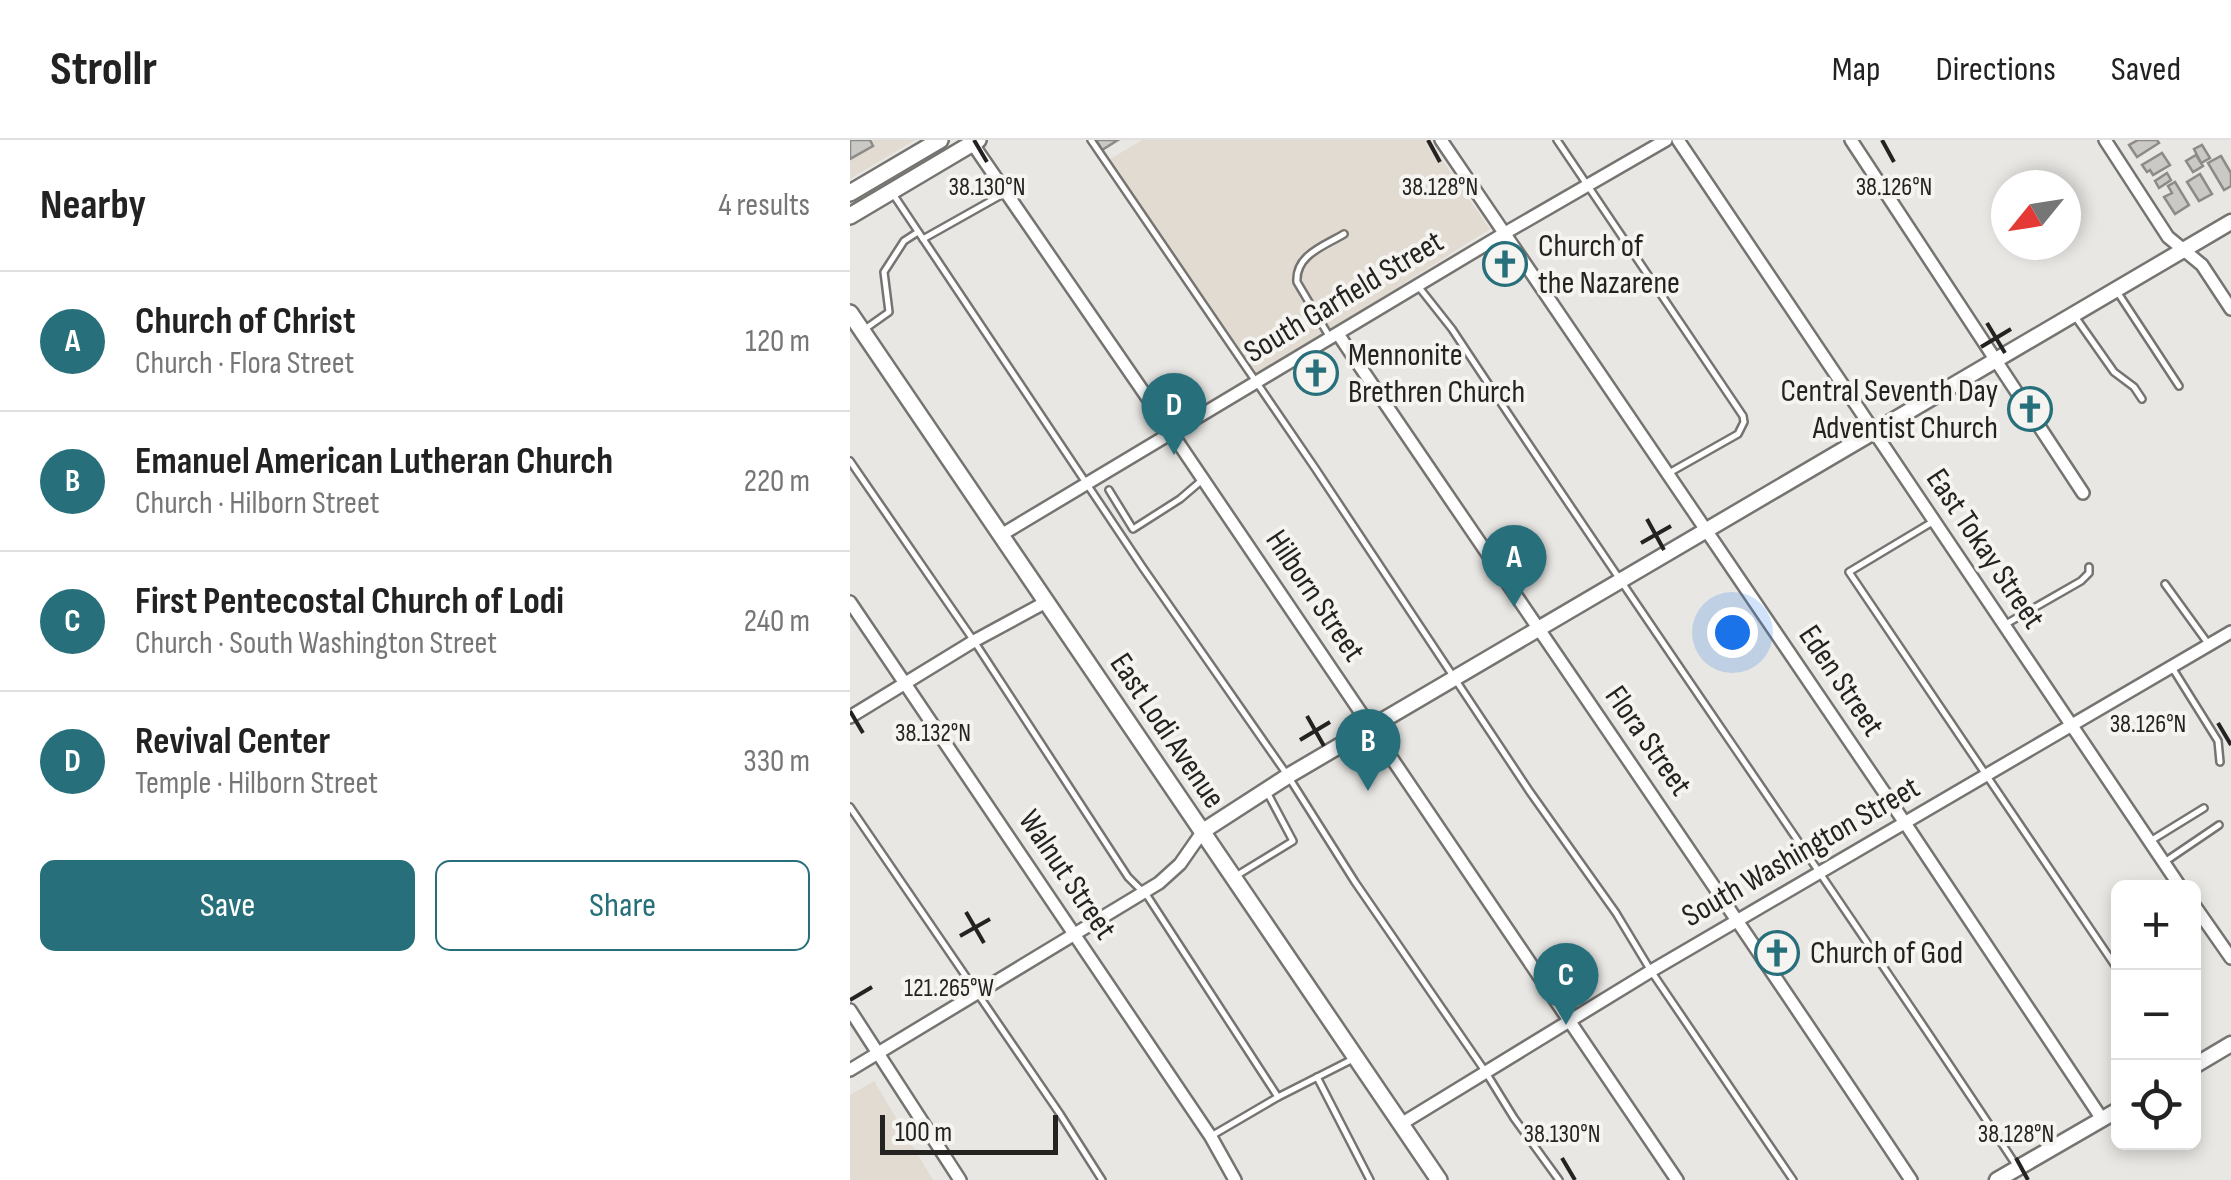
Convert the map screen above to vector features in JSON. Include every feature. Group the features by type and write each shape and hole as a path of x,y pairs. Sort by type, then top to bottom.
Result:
{"main road":[{"path":"850,193 940,140"},
{"path":"850,216 975,142"},
{"name":"East Lodi Avenue","path":"850,312 1439,1180"}],"street":[{"name":"Eden Street","path":"1442,140 2102,1120"},
{"name":"South Garfield Street","path":"1001,535 1666,140"},
{"name":"East Tokay Street","path":"1678,140 2176,880"},
{"path":"1851,140 2083,493"},
{"path":"2104,140 2168,237 2202,265 2231,309"},
{"name":"Hilborn Street","path":"975,142 1677,1180"},
{"path":"850,1070 1159,883 1180,864 1202,831 1288,776 2231,222"},
{"name":"Flora Street","path":"1334,336 1739,920 1912,1180"},
{"name":"Walnut Street","path":"850,602 1236,1180"},
{"path":"850,717 1046,602"},
{"name":"South Washington Street","path":"1401,1124 1651,971 2231,632"},
{"path":"2201,915 2231,958"},
{"path":"850,1010 960,1180"},
{"path":"2201,1062 2231,1044"},
{"path":"1997,1180 2111,1114"}],"lane":[{"path":"1091,140 1530,792 1616,913 1792,1180"},
{"path":"1556,140 1742,416 1744,422 1738,434 1668,474"},
{"path":"891,192 1559,1180"},
{"path":"922,239 1006,192"},
{"path":"862,331 890,312 884,272 904,241 918,232"},
{"path":"1334,336 1297,282 1296,273 1307,257 1344,234"},
{"path":"1418,286 1452,330 1726,738 1821,872 2018,1168"},
{"path":"2116,290 2180,386"},
{"path":"2074,315 2114,372 2142,399"},
{"path":"850,461 974,641 1128,877 1144,892 1278,1097"},
{"path":"1108,490 1132,529 1180,500 1203,479"},
{"path":"1934,521 1849,572 2111,960"},
{"path":"2004,625 2080,581 2089,573 2089,567"},
{"path":"2165,584 2209,645"},
{"path":"2171,667 2218,742 2220,762"},
{"path":"1234,877 1293,841 1266,791"},
{"path":"850,806 1102,1180"},
{"path":"2149,842 2204,808"},
{"path":"2164,862 2219,825"},
{"path":"1210,1136 1356,1057"},
{"path":"1317,1077 1370,1180"}],"shaded area":[{"path":"850,140 915,140 850,179"},
{"path":"1142,140 1428,140 1490,229 1256,377 1107,161"},
{"path":"874,1081 933,1180 850,1180 850,1095"}],"building":[{"path":"850,140 870,140 873,146 850,159"},
{"path":"1096,140 1118,140 1102,150"},
{"path":"2138,140 2159,143 2137,157 2129,145"},
{"path":"2202,145 2210,158 2201,163 2194,149"},
{"path":"2162,153 2170,165 2153,175 2150,170 2147,172 2142,165"},
{"path":"2196,155 2203,166 2193,172 2186,161"},
{"path":"2221,156 2231,173 2231,186 2224,190 2208,163"},
{"path":"2167,173 2171,180 2159,188 2155,181"},
{"path":"2200,174 2212,194 2199,201 2187,182"},
{"path":"2175,182 2189,205 2175,214 2164,197 2172,193 2168,186"}],"place":[{"name":"Church of the Nazarene","path":"1505,264"},
{"name":"Mennonite Brethren Church","path":"1316,373"},
{"name":"Central Seventh Day Adventist Church","path":"2030,409"},
{"name":"Revival Center","path":"1174,455"},
{"name":"Church of Christ","path":"1514,607"},
{"name":"Emanuel American Lutheran Church","path":"1368,791"},
{"name":"Church of God","path":"1777,953"},
{"name":"First Pentecostal Church of Lodi","path":"1566,1025"}]}
